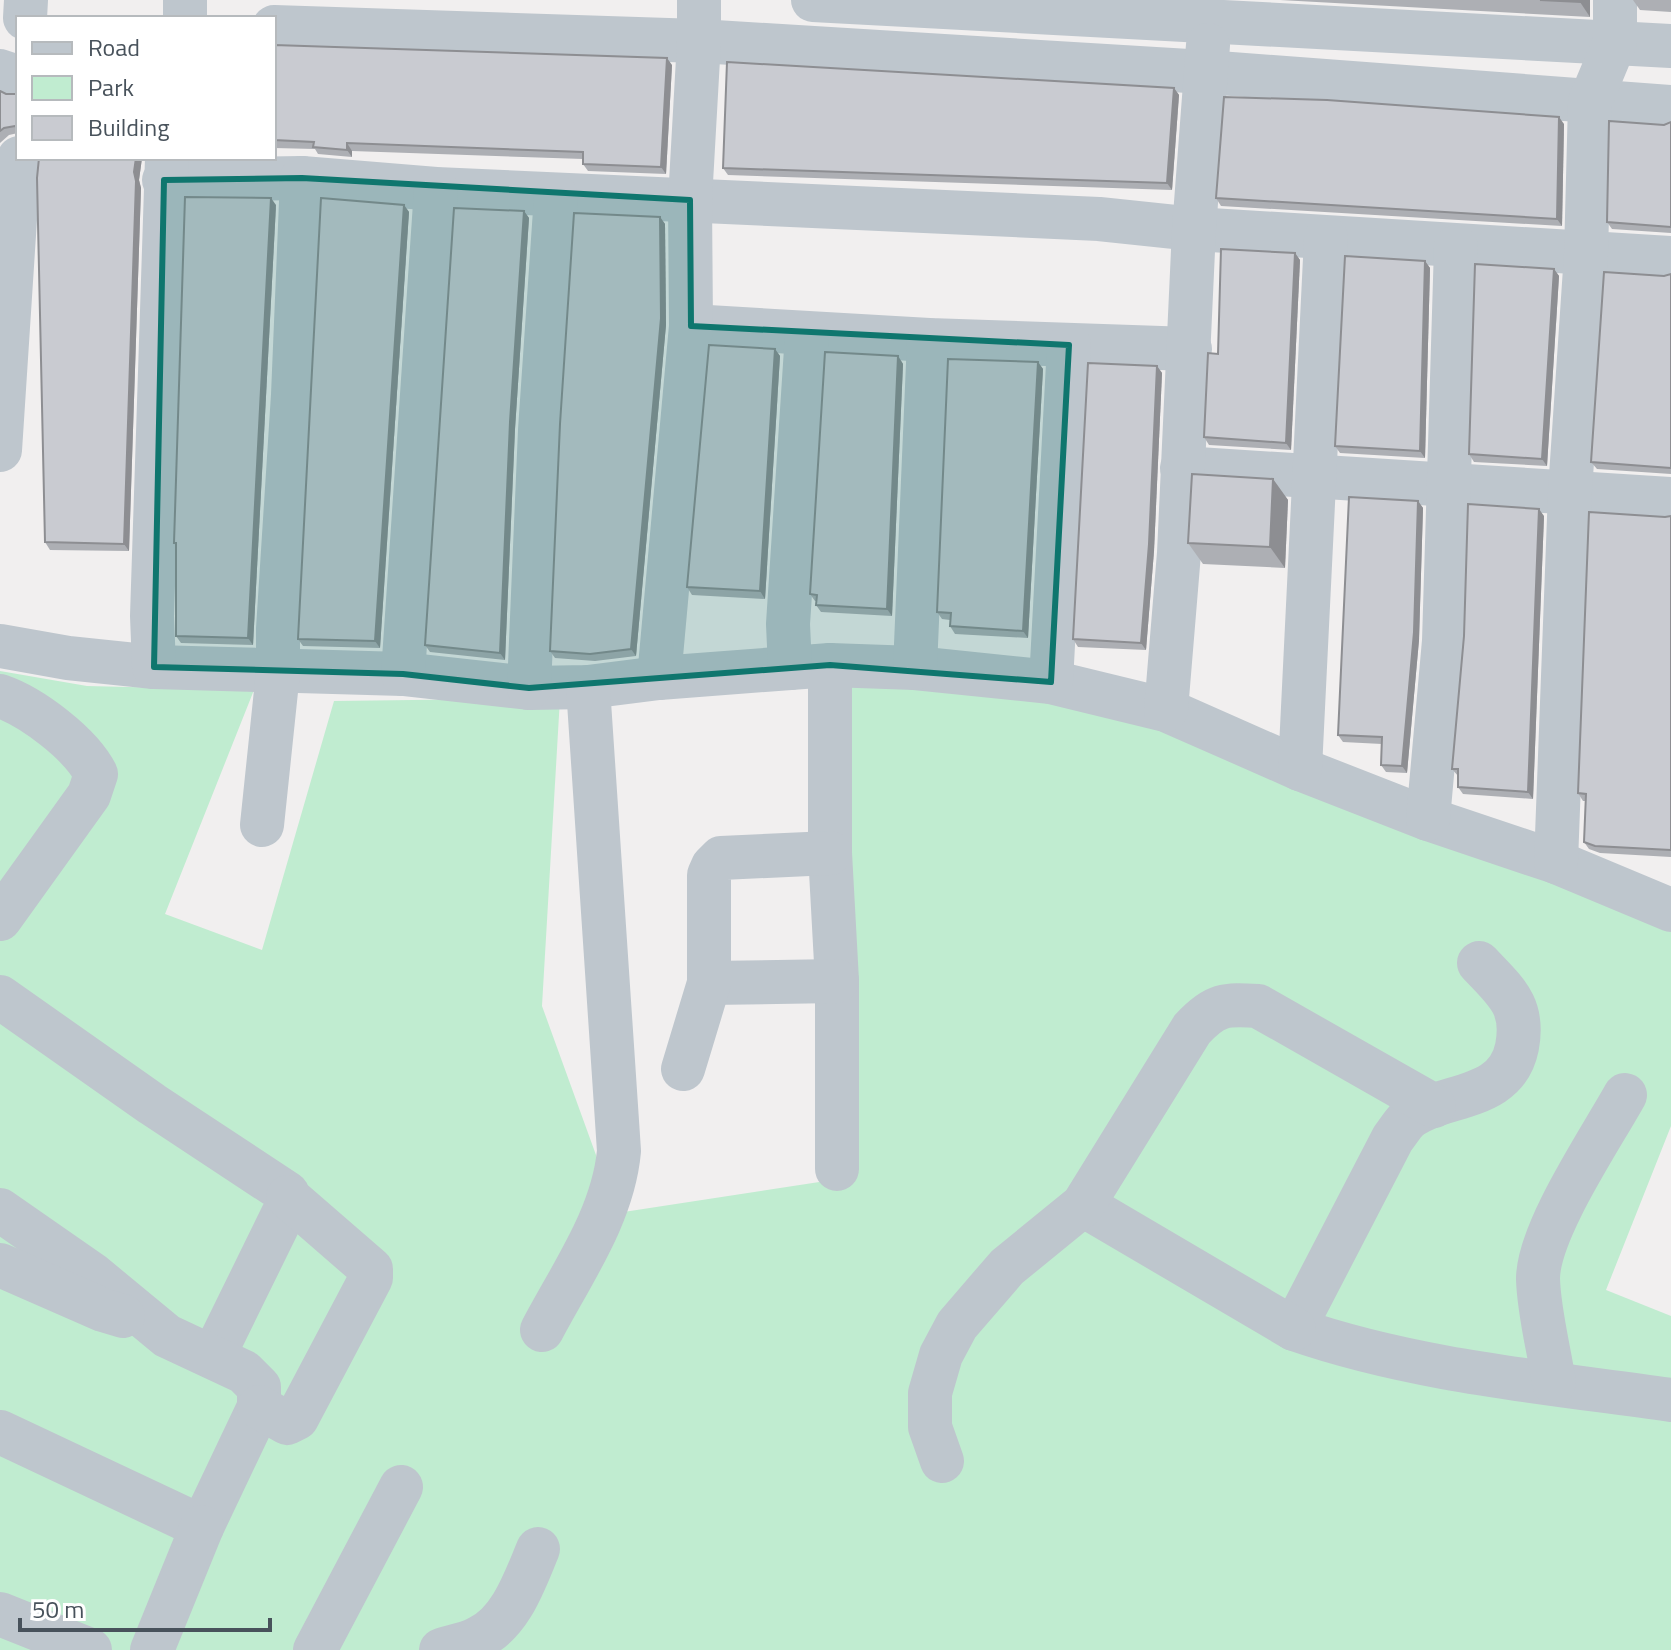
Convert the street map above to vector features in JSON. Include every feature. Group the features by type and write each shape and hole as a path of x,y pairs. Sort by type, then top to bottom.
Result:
{"street":[{"path":"813,0 1615,21 1671,46"},
{"path":"1166,710 1178,569 1194,229 1212,11"},
{"path":"659,678 691,326 690,200 699,21"},
{"path":"276,27 699,21 1205,72 1671,107"},
{"path":"1556,862 1570,491 1586,254 1590,102 1615,21"},
{"path":"0,438 8,235 19,160"},
{"path":"154,667 152,616 166,169 556,196 1099,219 1194,229 1456,247 1671,258"},
{"path":"262,825 278,672 302,178"},
{"path":"403,674 436,189"},
{"path":"529,688 540,430 556,196"},
{"path":"1300,769 1326,238"},
{"path":"1428,819 1444,641 1456,247"},
{"path":"691,326 929,340 1190,349"},
{"path":"807,334 788,624 810,667 830,853 837,981 837,1169"},
{"path":"915,668 929,340"},
{"path":"1051,682 1069,345"},
{"path":"1182,468 1671,499"},
{"path":"0,646 68,658 154,667 403,674 529,688 588,687 659,678 810,667 915,668 1051,682 1166,710 1300,769 1428,819 1556,862 1671,910"},
{"path":"542,1330 607,1207 616,1177 619,1151 588,687"},
{"path":"0,696 16,701 53,729 88,760 96,774 89,795 0,919"},
{"path":"683,1069 709,983 709,875 716,861 721,858 830,853"},
{"path":"1294,1329 1393,1138 1409,1119 1434,1106 1470,1096 1498,1081 1515,1056 1520,1031 1514,1000 1479,963"},
{"path":"709,983 837,981"},
{"path":"0,997 152,1104 287,1193 371,1269 371,1278 297,1418 287,1423 259,1407"},
{"path":"942,1461 930,1427 930,1393 941,1355 957,1325 1007,1267 1083,1205 1192,1029 1208,1012 1228,1004 1258,1006 1434,1106"},
{"path":"1554,1383 1538,1280 1540,1260 1547,1234 1625,1095"},
{"path":"213,1357 287,1206 288,1197"},
{"path":"1083,1205 1294,1329 1346,1347 1417,1363 1671,1400"},
{"path":"0,1210 92,1274 167,1336 244,1372 259,1387 259,1407 202,1527 152,1650"},
{"path":"0,1265 103,1310 149,1323"},
{"path":"0,1432 202,1527"},
{"path":"315,1650 401,1487"},
{"path":"441,1650 480,1638 503,1618 517,1597 538,1549"},
{"path":"0,1614 90,1650"}],"highlighted area":[{"path":"302,178 690,200 691,326 1069,345 1051,682 830,665 529,688 403,674 154,667 164,180"}],"green space":[{"path":"0,671 87,686 254,690 165,914 262,950 334,701 560,698 542,1006 617,1213 852,1177 835,675 1114,686 1671,908 1671,1126 1606,1290 1671,1316 1671,1650 0,1650"}],"building":[{"path":"276,45 667,58 661,167 583,164 583,152 347,143 347,150 313,147 314,142 276,140"},
{"path":"727,62 1174,88 1167,183 723,168"},
{"path":"0,91 16,94 16,126 0,131"},
{"path":"1224,97 1327,100 1559,117 1557,219 1216,198"},
{"path":"1609,121 1664,125 1671,122 1671,227 1607,222"},
{"path":"39,160 136,160 124,544 45,542"},
{"path":"185,197 271,198 248,638 176,636 174,543"},
{"path":"321,198 404,205 375,641 298,639"},
{"path":"454,208 524,211 510,422 500,653 425,645"},
{"path":"574,213 660,217 661,318 631,649 590,654 550,651 560,424"},
{"path":"1221,249 1295,253 1286,443 1204,437 1208,353 1218,354"},
{"path":"1345,256 1425,261 1420,451 1335,446"},
{"path":"1475,264 1554,269 1542,459 1469,454"},
{"path":"1604,272 1671,274 1671,468 1591,462"},
{"path":"709,345 775,349 760,591 687,587"},
{"path":"825,352 898,356 887,609 816,605 817,595 810,594"},
{"path":"948,359 1038,362 1023,631 950,626 951,613 937,612"},
{"path":"1088,363 1157,366 1141,643 1073,639"},
{"path":"1192,474 1273,479 1270,547 1188,543"},
{"path":"1349,497 1418,501 1414,632 1402,766 1381,765 1382,737 1338,735"},
{"path":"1468,504 1539,509 1528,792 1458,787 1458,769 1452,769 1464,636"},
{"path":"1589,512 1671,516 1671,850 1595,846 1584,842 1586,794 1578,793"}]}
